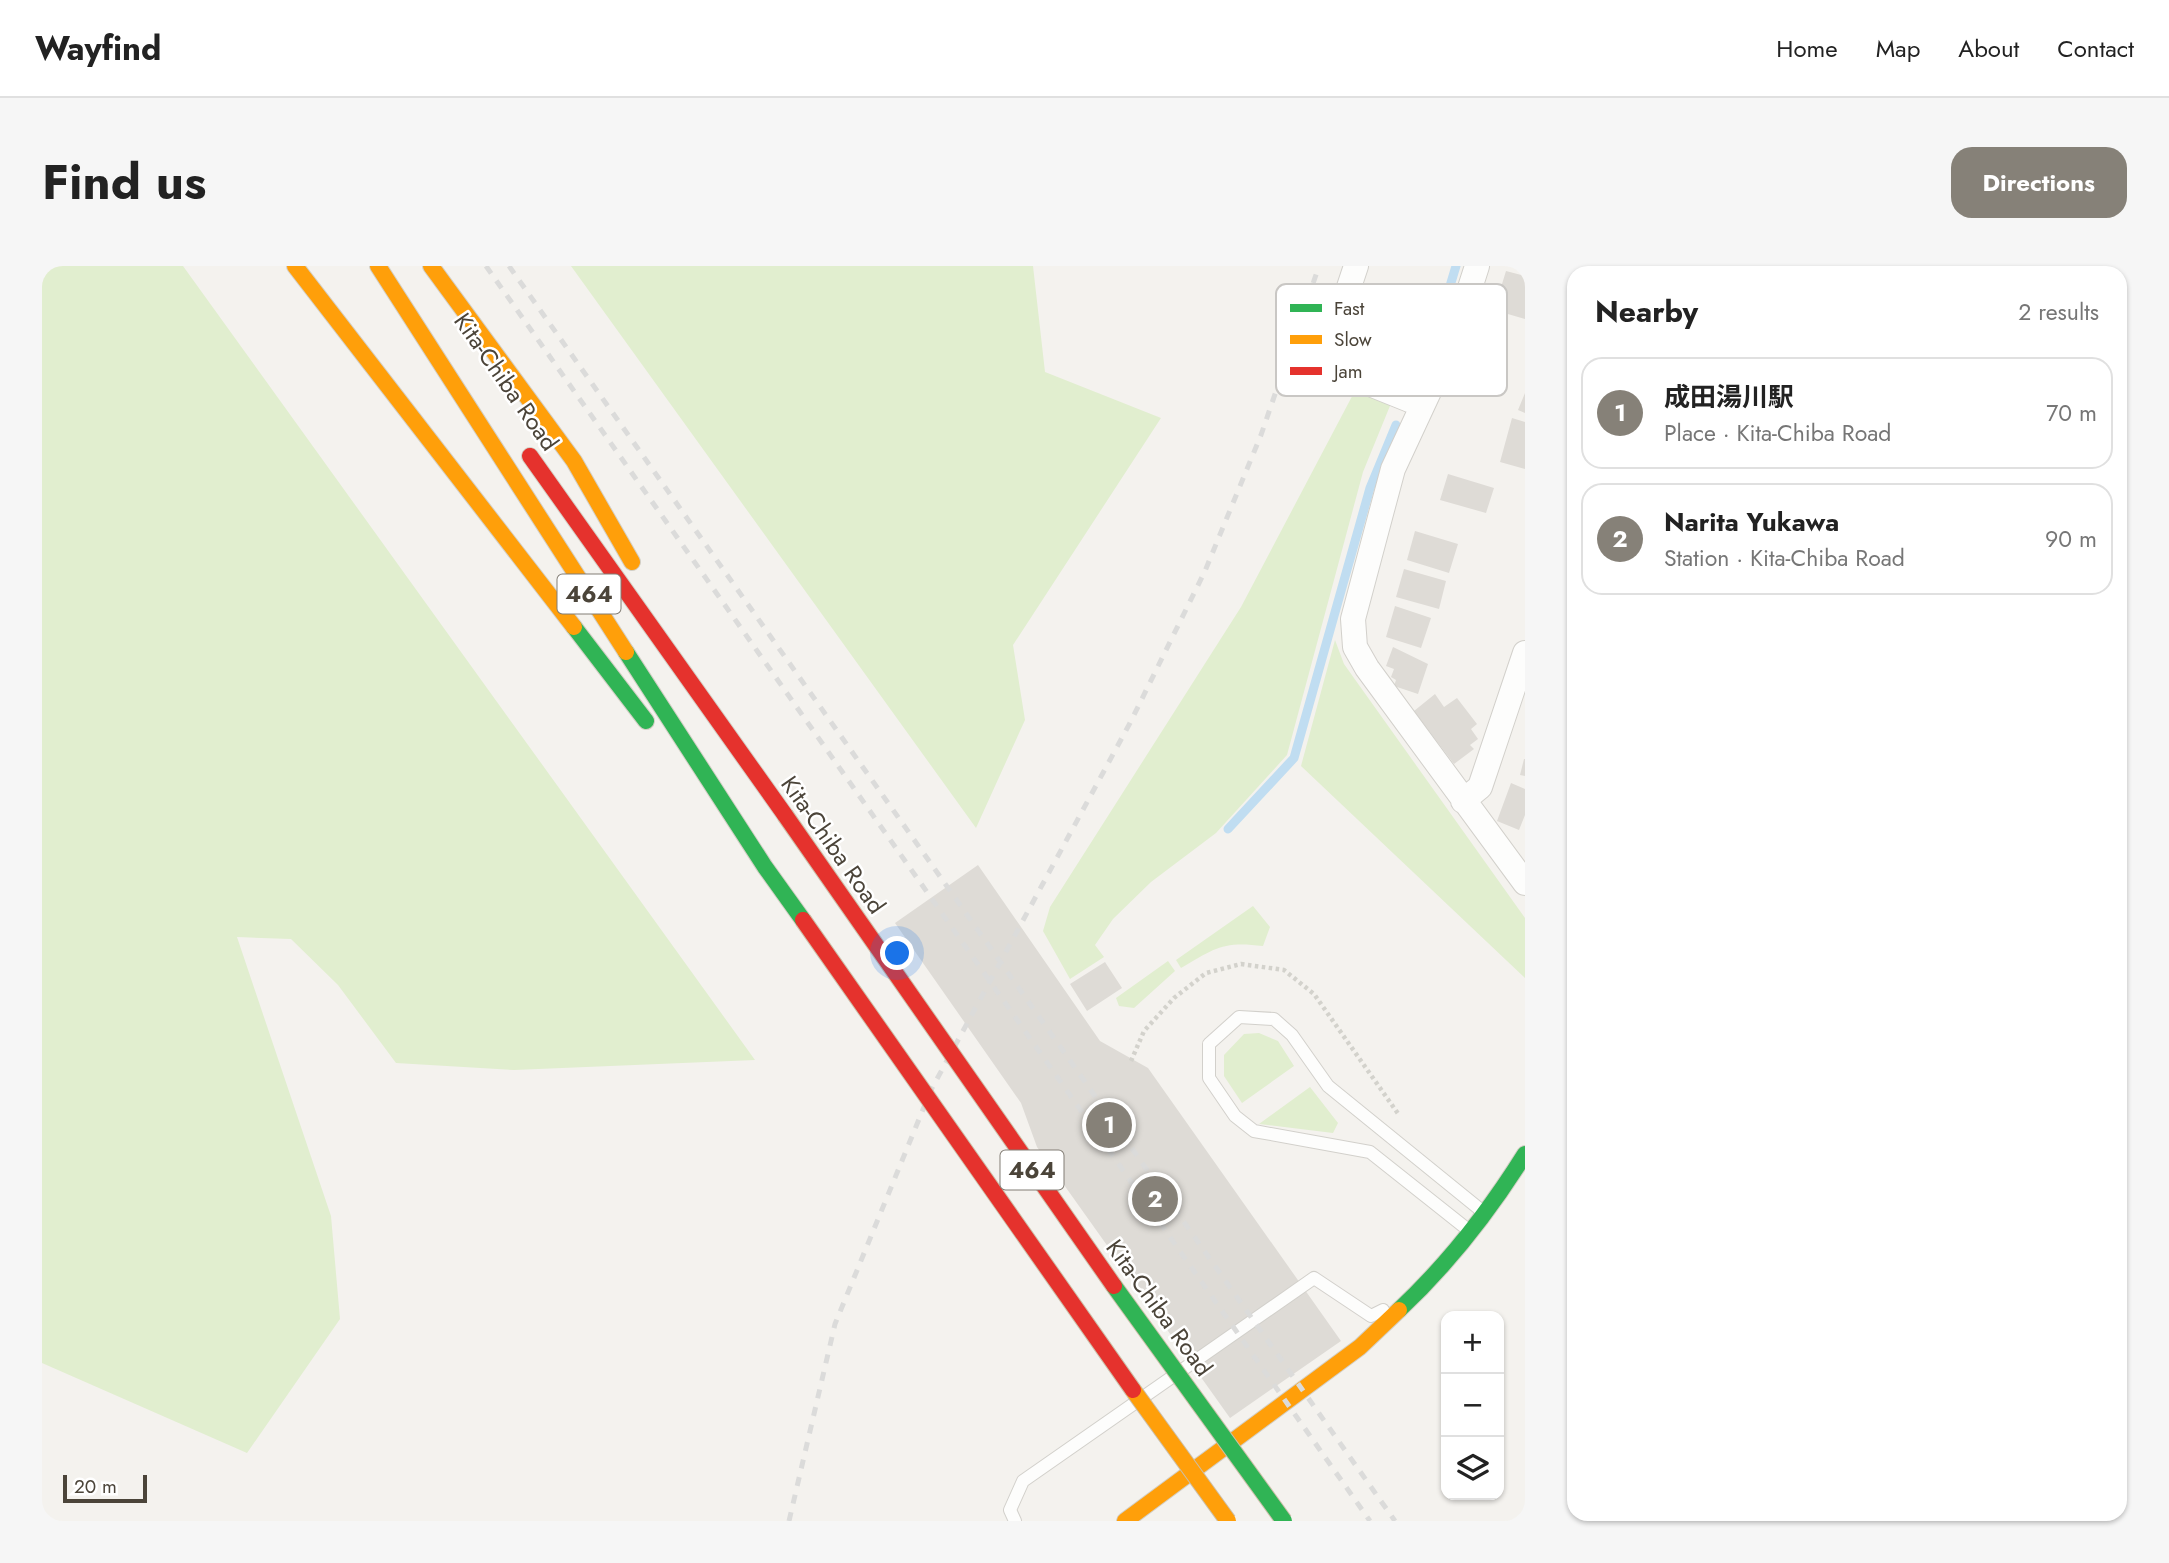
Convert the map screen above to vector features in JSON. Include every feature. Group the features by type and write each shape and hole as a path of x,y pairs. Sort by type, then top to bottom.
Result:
{"main road":[{"path":"295,266 462,487 655,732"},
{"name":"Kita-Chiba Road","path":"378,266 765,867 1029,1245 1228,1521"},
{"name":"Kita-Chiba Road","path":"390,266 425,309"},
{"path":"431,266 574,461 643,580"},
{"name":"Kita-Chiba Road","path":"519,442 746,759 1061,1212 1284,1521"},
{"path":"657,604 746,759"},
{"path":"672,753 765,867"},
{"path":"1125,1521 1360,1347 1423,1288 1470,1232 1525,1154"}],"street":[{"path":"1350,284 1356,266"},
{"path":"1472,284 1478,266"},
{"path":"1400,396 1422,405"},
{"path":"1426,396 1394,469 1385,500 1353,620 1355,647 1367,668 1525,883"},
{"path":"1463,801 1480,787 1525,653"}],"lane":[{"path":"1470,1232 1370,1152 1254,1131 1235,1116 1209,1078 1209,1044 1239,1017 1274,1019 1292,1035 1328,1086 1484,1213"},
{"path":"1015,1521 1010,1510 1023,1480 1314,1279 1371,1316 1423,1288"}],"green space":[{"path":"42,266 183,266 755,1060 514,1070 396,1063 338,985 291,939 237,937 331,1216 340,1319 247,1453 42,1363"},
{"path":"571,266 1033,266 1045,372 1161,418 1013,645 1025,720 976,828"},
{"path":"1352,396 1394,396 1363,472 1287,755 1216,833 1151,882 1113,919 1095,945 1104,957 1070,979 1043,931 1050,907 1241,607"},
{"path":"1335,640 1344,664 1525,918 1525,978 1301,766"},
{"path":"1253,906 1270,927 1263,946 1228,945 1181,968 1176,960"},
{"path":"1168,961 1175,971 1134,1008 1119,1006 1116,998"},
{"path":"1259,1033 1278,1041 1294,1066 1242,1103 1224,1076 1224,1055 1244,1034"},
{"path":"1310,1087 1338,1123 1333,1133 1259,1124"}],"building":[{"path":"1506,271 1525,276 1525,319 1507,314 1507,284 1502,284"},
{"path":"1525,393 1525,413 1518,410"},
{"path":"1512,418 1525,422 1525,469 1500,462"},
{"path":"1448,474 1494,488 1486,513 1440,500"},
{"path":"1415,531 1458,544 1449,573 1407,560"},
{"path":"1404,569 1446,581 1439,609 1396,597"},
{"path":"1395,606 1431,618 1421,648 1386,637"},
{"path":"1393,647 1428,664 1418,694 1394,686 1396,680 1391,677 1394,669 1386,666"},
{"path":"1435,694 1444,707 1457,698 1477,724 1471,729 1478,739 1470,745 1474,749 1454,764 1414,711"},
{"path":"1525,759 1525,776 1520,775"},
{"path":"1511,783 1525,789 1525,815 1519,830 1497,821"},
{"path":"978,865 1100,1041 1148,1068 1341,1341 1230,1418 1037,1147 1021,1103 895,923"},
{"path":"1105,962 1122,988 1087,1011 1070,984"}],"waterway":[{"path":"1451,284 1456,266"},
{"path":"1228,829 1294,758 1370,488 1396,425"}],"railway":[{"path":"486,266 1370,1521"},
{"path":"509,266 1395,1521"},
{"path":"1313,284 1319,266"},
{"path":"789,1521 835,1324 931,1090 1130,723 1205,571 1261,435 1276,391"}],"traffic: fast":[{"path":"574,627 646,721"},
{"path":"626,652 765,867 803,920"},
{"path":"1399,1310 1467,1236 1525,1154"},
{"path":"1114,1286 1284,1521"}],"traffic: slow":[{"path":"295,266 574,627"},
{"path":"378,266 626,652"},
{"path":"431,266 574,461 632,562"},
{"path":"1125,1521 1360,1347 1399,1310"},
{"path":"1133,1390 1228,1521"}],"traffic: jam":[{"path":"530,456 785,815"},
{"path":"785,815 1114,1286"},
{"path":"803,920 1133,1390"}],"place":[{"name":"成田湯川駅","path":"1109,1125"},
{"name":"Narita Yukawa","path":"1155,1199"}]}
